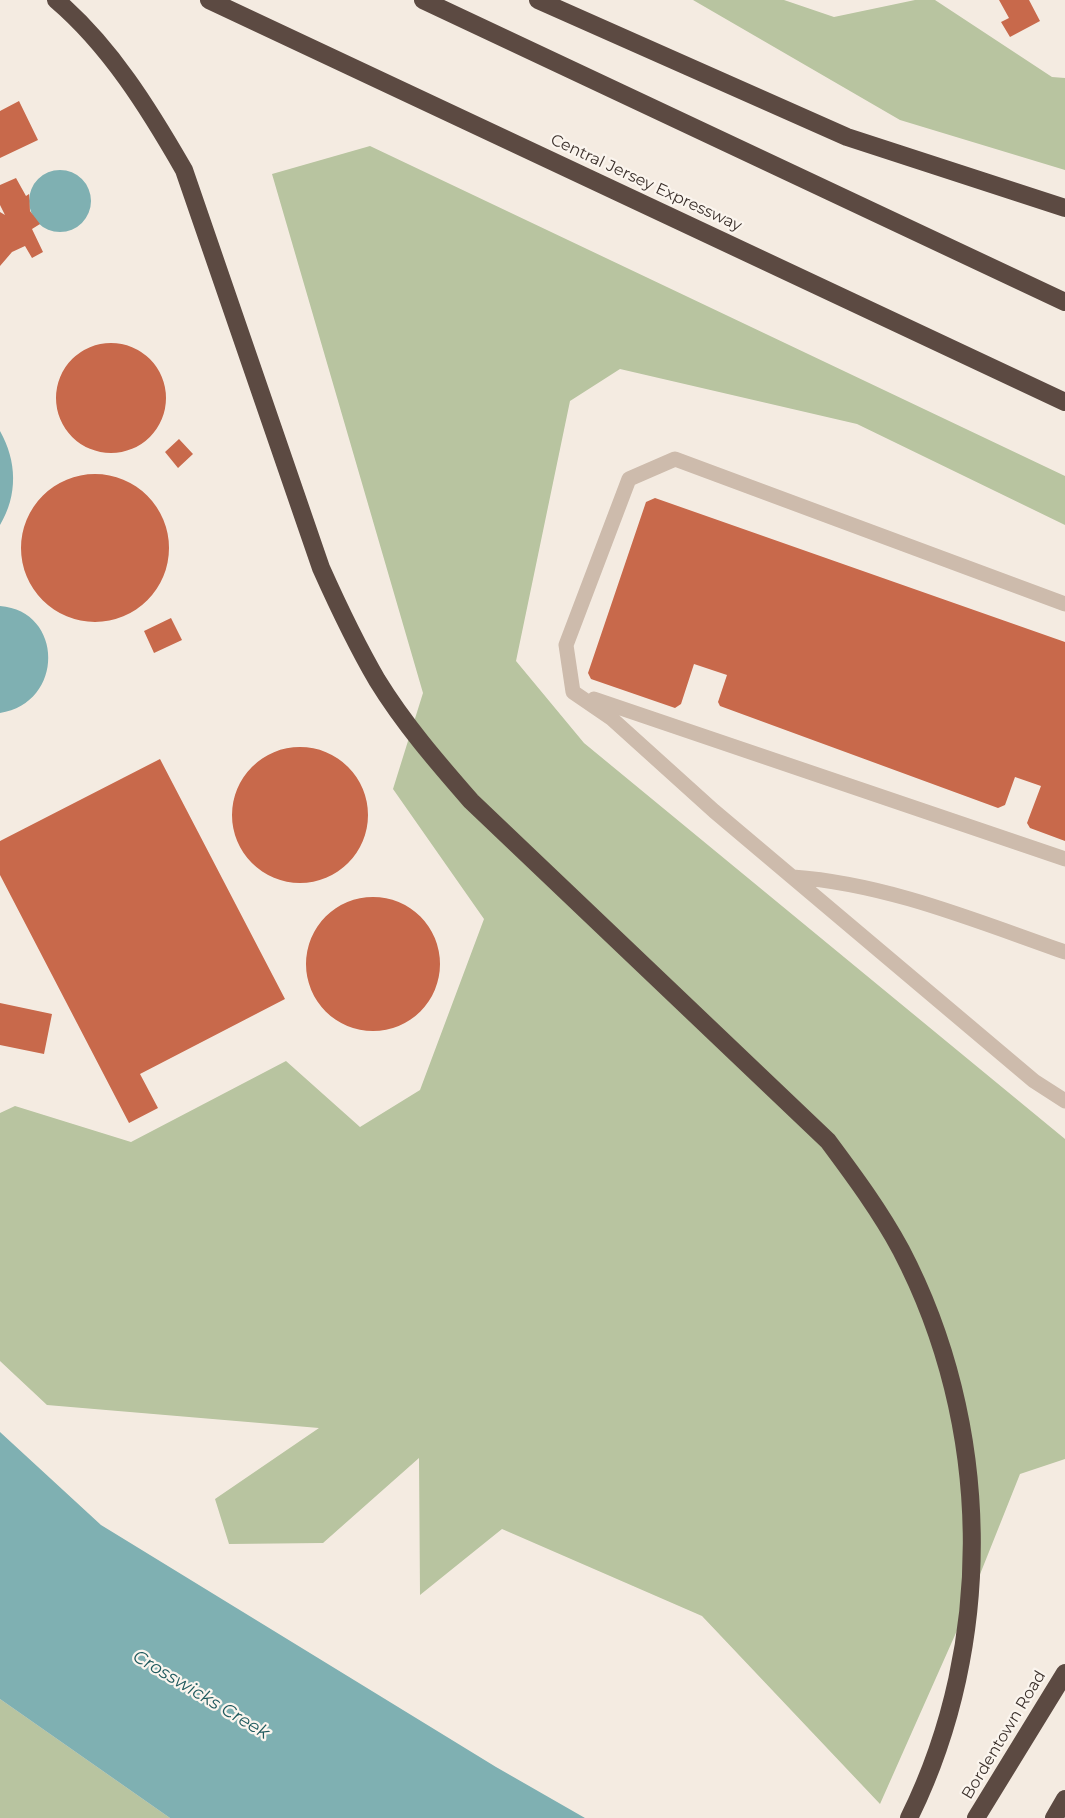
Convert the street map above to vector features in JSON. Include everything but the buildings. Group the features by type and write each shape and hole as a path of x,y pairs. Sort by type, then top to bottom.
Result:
{"highway":[{"path":"56,0 111,60 151,112 184,170 321,568 347,626 378,681 421,743 471,801 828,1141 867,1194 905,1260 928,1310 946,1362 964,1437 971,1502 972,1568 966,1631 953,1698 933,1761 909,1818"},
{"name":"Central Jersey Expressway","path":"210,0 1065,402"},
{"path":"423,0 1065,302"},
{"path":"538,0 846,137 1065,208"},
{"name":"Bordentown Road","path":"976,1818 1065,1673"},
{"path":"1054,1818 1065,1799"}],"lane":[{"path":"1065,604 675,459 629,479 566,645 573,692 611,717 714,811 1034,1081 1065,1101"},
{"path":"573,692 1065,859"},
{"path":"793,877 831,880 895,894 1065,952"}],"green space":[{"path":"693,0 784,0 834,17 915,0 935,0 1052,77 1065,78 1065,170 900,120"},
{"path":"370,146 1065,476 1065,525 857,424 620,369 570,401 516,661 584,743 1065,1139 1065,1459 1020,1474 963,1617 880,1804 702,1616 502,1529 420,1595 419,1458 323,1543 229,1544 215,1499 319,1428 47,1405 0,1361 0,1113 15,1106 131,1142 286,1061 360,1127 420,1090 484,919 393,789 423,693 272,174"},
{"path":"0,1699 170,1818 0,1818"}],"water":[{"path":"60,170 72,172 82,179 89,189 91,201 89,213 82,223 72,230 60,232 48,230 38,223 31,213 29,201 31,189 38,179 48,172"},
{"path":"0,431 10,454 13,478 10,502 0,525"},
{"path":"0,606 21,612 36,623 45,639 48,658 45,676 36,693 21,706 0,713"},
{"name":"Crosswicks Creek","path":"0,1432 101,1525 496,1767 585,1818 170,1818 0,1699"}]}
